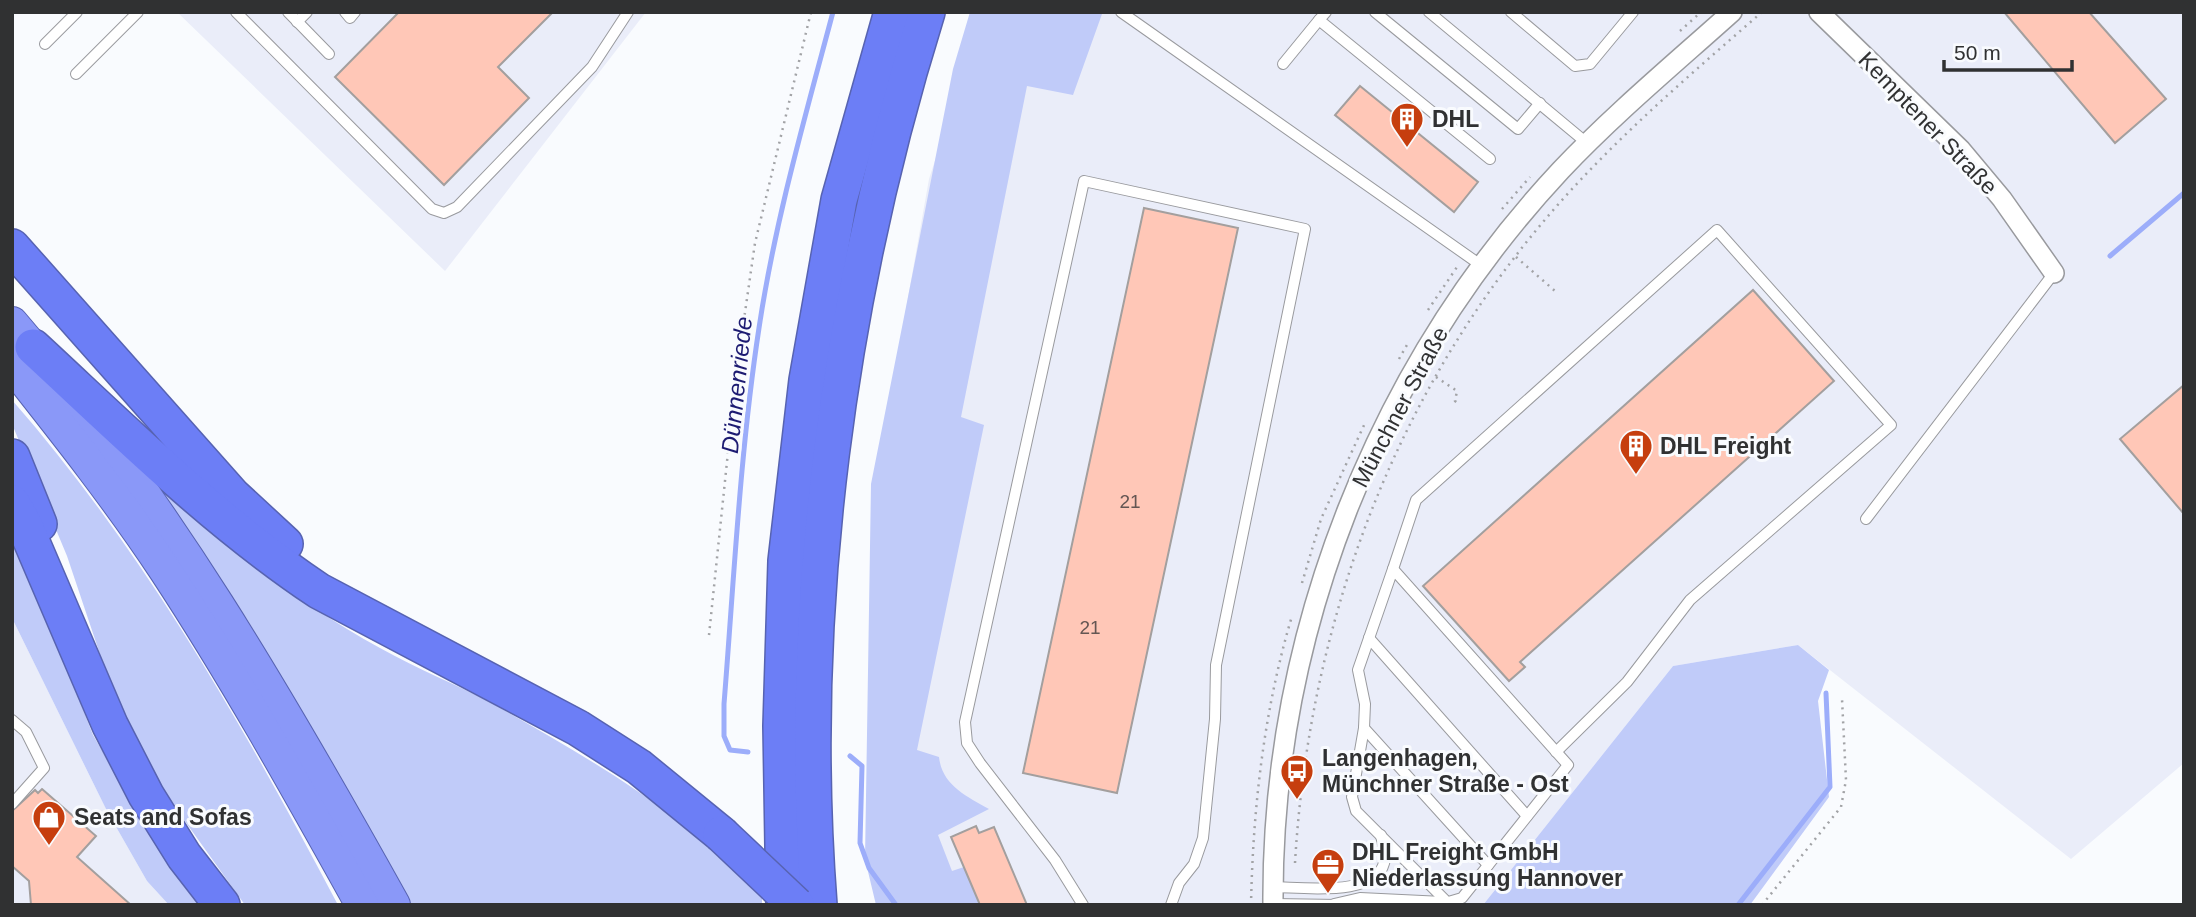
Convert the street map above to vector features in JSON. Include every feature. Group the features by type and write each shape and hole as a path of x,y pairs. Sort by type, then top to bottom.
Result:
{"highway":[{"path":"784,905 781,726 786,561 806,393 839,200 892,12"},
{"path":"819,905 813,723 822,559 831,469 858,291 876,203 905,82 927,12"},
{"path":"12,247 233,496 318,575 382,625"},
{"path":"19,345 244,538 319,591 578,727 639,767 722,834 796,905"},
{"path":"19,345 185,552 362,905"},
{"path":"12,457 39,523 80,654"},
{"path":"12,503 110,725 146,794 184,856 222,905"},
{"path":"267,711 394,905"}],"street":[{"name":"Münchner Straße","path":"1273,898 1275,820 1284,744 1298,669 1325,573 1359,482 1395,405 1474,260 1532,204 1588,144 1732,12"},
{"name":"Kemptener Straße","path":"1819,12 1961,150 2002,199 2054,273"}],"lane":[{"path":"45,44 78,12"},
{"path":"76,74 138,12"},
{"path":"236,12 432,209 443,213 457,207 592,67 628,12"},
{"path":"288,12 329,54"},
{"path":"297,22 307,12"},
{"path":"345,12 350,18 355,12"},
{"path":"1121,12 1474,260"},
{"path":"1375,12 1518,129 1540,103"},
{"path":"1429,12 1588,144"},
{"path":"1511,12 1575,66 1590,64 1627,14"},
{"path":"1283,64 1322,16 1490,159"},
{"path":"1083,905 1020,812 967,743 965,722 1084,181 1305,229 1216,665 1215,719 1203,838 1194,864 1179,883 1171,905"},
{"path":"1443,903 1356,811 1352,797 1364,728 1365,704 1358,670 1416,500 1717,230 1891,425 1690,600 1627,682 1556,752"},
{"path":"1866,519 2054,273"},
{"path":"1273,898 1336,904 1360,898 1443,903 1462,898 1568,765 1393,569"},
{"path":"1369,638 1528,816"},
{"path":"12,720 26,732 44,768 12,804"},
{"path":"1364,728 1488,865"},
{"path":"1273,898 1293,887 1348,888 1366,884 1379,872 1385,858 1380,835"}],"path":[{"path":"709,635 736,375 755,243 811,12"},
{"path":"1673,38 1701,12"},
{"path":"1293,887 1304,759 1329,633 1374,499 1405,432 1451,349 1516,257 1555,208 1601,159 1760,13"},
{"path":"1497,215 1538,167"},
{"path":"1516,257 1555,291"},
{"path":"1424,316 1474,260"},
{"path":"1395,366 1412,337"},
{"path":"1436,377 1457,391 1455,401 1459,404"},
{"path":"1301,586 1321,519 1367,419"},
{"path":"1251,905 1255,824 1265,734 1282,651 1294,610"},
{"path":"1762,905 1841,807 1846,780 1842,699"}],"shaded area":[{"path":"177,12 646,12 445,271"},
{"path":"970,12 1102,14 1073,95 1027,86 961,417 984,425 917,750 939,757 945,775 956,789 989,809 938,835 952,871 964,867 980,905 876,905 865,859 871,484 953,69"},
{"path":"983,12 2184,12 2184,763 2071,859 1798,645 1673,666 1483,905 898,905 876,478 929,179"},
{"path":"12,400 106,518 190,643 266,772 338,905 245,905 159,785 109,681 67,556 12,424"},
{"path":"167,491 243,556 323,614 394,656 529,724 600,766 668,812 732,863 762,891 762,905 410,905 247,619 159,497"},
{"path":"12,527 93,735 156,844 199,905 169,905 147,881 107,811 12,618"},
{"path":"12,618 107,811 147,881 169,905 12,905"},
{"path":"1798,645 1829,670 1818,701 1829,797 1750,905 1483,905 1673,666"}],"building":[{"path":"399,12 553,12 498,67 529,98 444,185 335,77"},
{"path":"2004,12 2089,12 2166,99 2115,143"},
{"name":"DHL","path":"1360,86 1478,182 1454,212 1335,115"},
{"path":"1144,208 1238,228 1117,793 1023,773"},
{"name":"DHL Freight","path":"1753,290 1834,381 1520,662 1525,667 1509,681 1423,586"},
{"path":"2184,385 2184,514 2120,439"},
{"name":"Seats and Sofas","path":"42,789 96,836 77,857 131,905 31,905 29,881 12,866 12,811 35,790 38,793"},
{"path":"976,826 979,833 994,827 1027,905 980,905 951,837"}],"waterway":[{"name":"Dünnenriede","path":"748,752 730,750 724,736 724,704 747,421 773,248 833,12"},
{"path":"2110,256 2184,193"},
{"path":"1738,905 1830,787 1826,693"},
{"name":"Dünnenriede","path":"850,756 862,766 860,843 869,868 896,905"}],"place":[{"name":"DHL","path":"1407,149"},
{"name":"DHL Freight","path":"1636,476"},
{"name":"Langenhagen, Münchner Straße - Ost","path":"1297,801"},
{"name":"Seats and Sofas","path":"49,847"},
{"name":"DHL Freight GmbH Niederlassung Hannover","path":"1328,895"}]}
